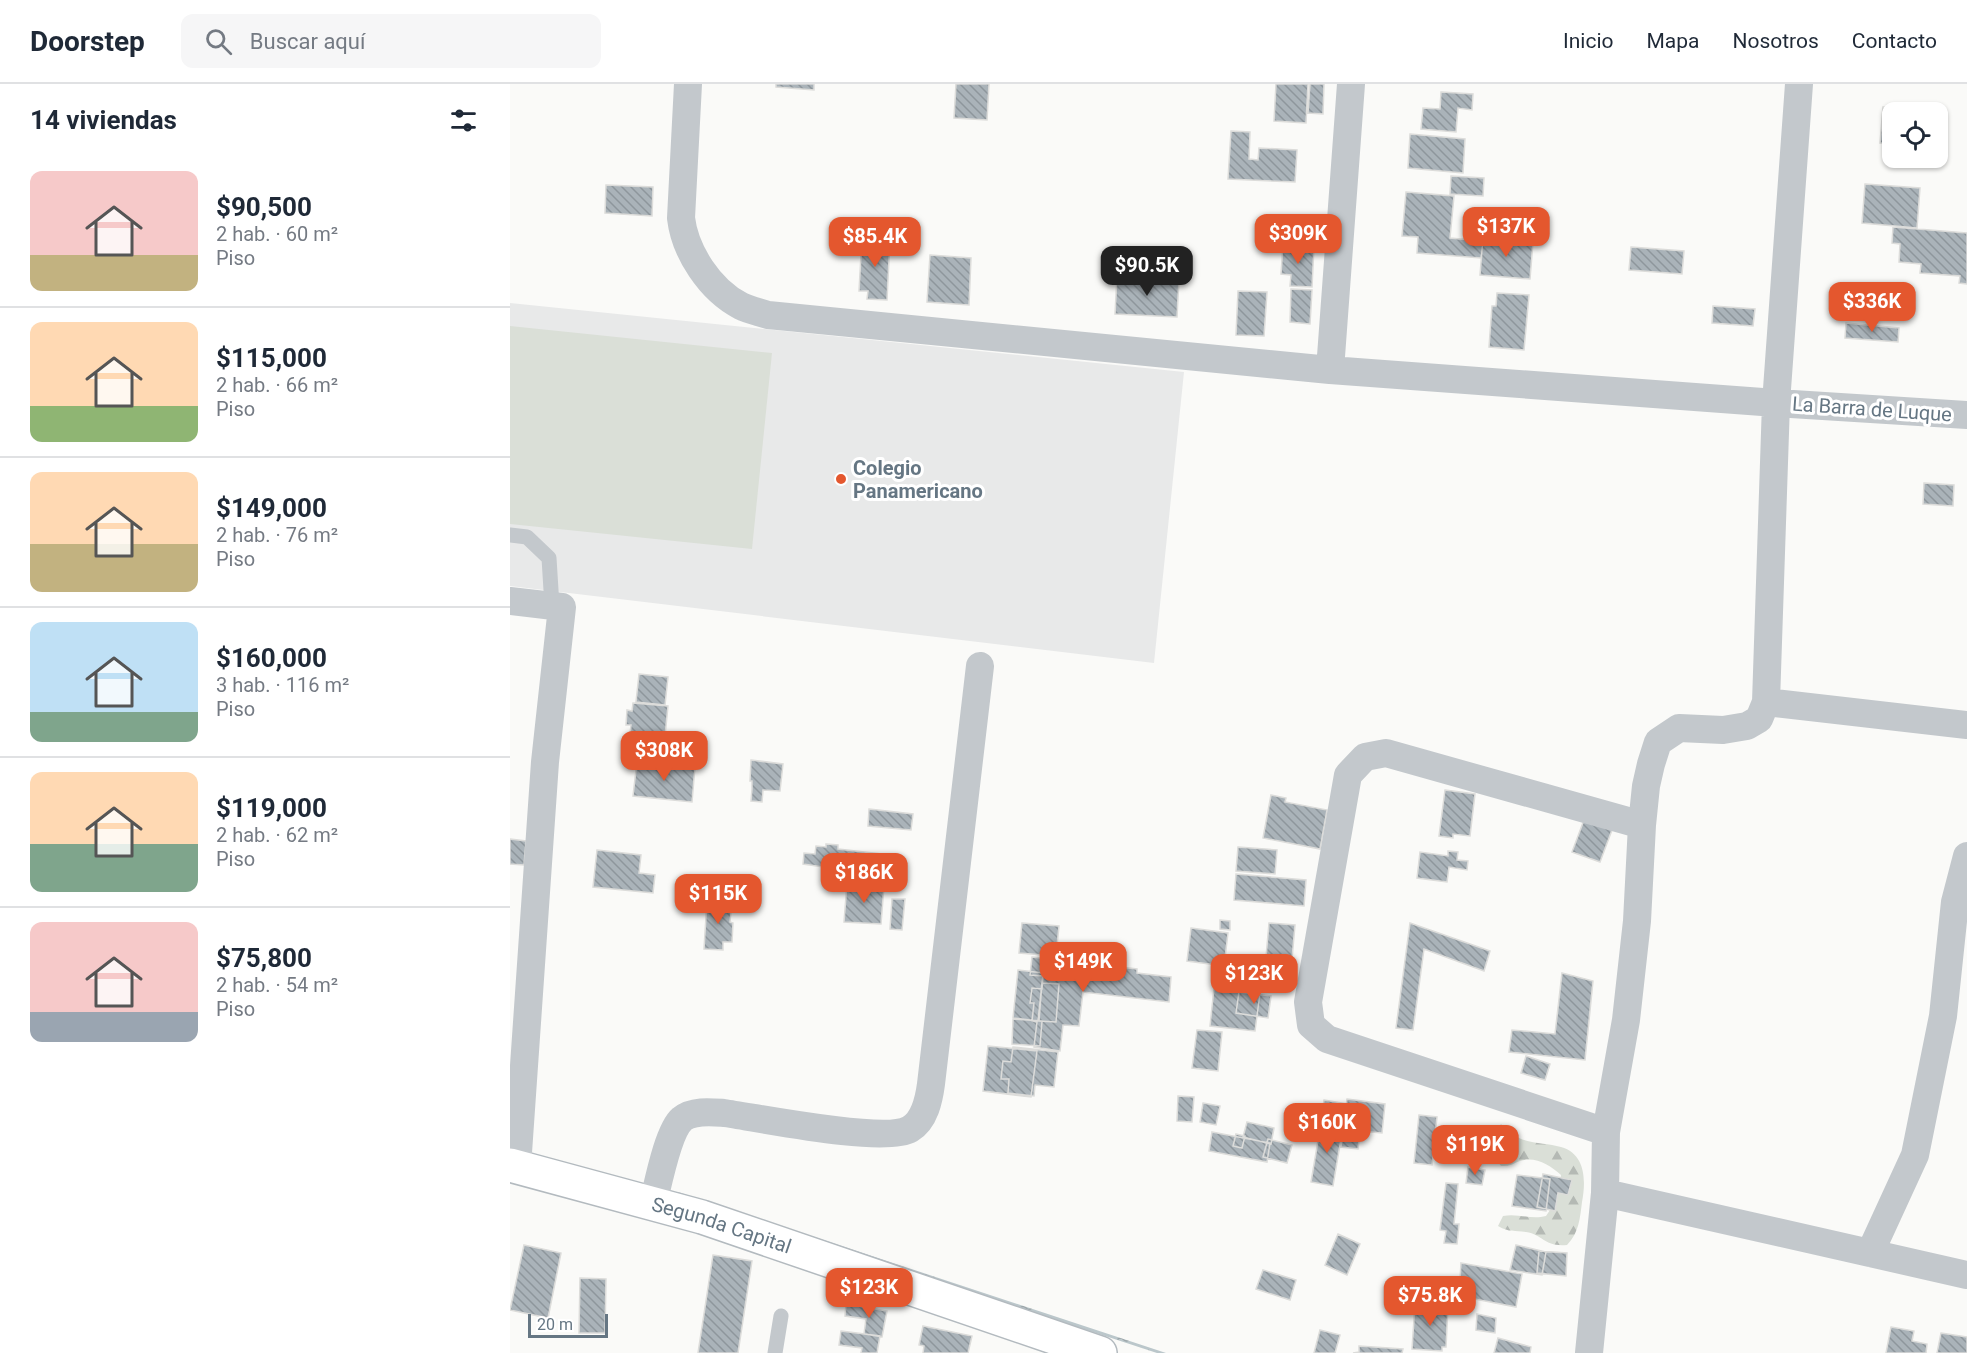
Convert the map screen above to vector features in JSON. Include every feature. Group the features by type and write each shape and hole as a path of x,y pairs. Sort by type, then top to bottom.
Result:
{"street":[{"name":"La Barra de Luque","path":"688,84 682,233 702,270 719,289 740,306 768,315 1329,370 1967,415"},
{"path":"1329,370 1350,84"},
{"path":"1589,1353 1605,1193 1606,1132 1626,1020 1636,932 1646,786 1658,742 1679,728 1723,730 1747,726 1759,719 1766,702 1776,403 1799,84"},
{"path":"510,600 562,607 545,762 514,1166"},
{"path":"653,1204 672,1132 683,1118 702,1112 724,1113 867,1134 895,1134 912,1128 923,1114 933,1072 980,666"},
{"path":"1766,702 1967,725"},
{"path":"1606,1132 1327,1039 1311,1025 1308,1002 1348,775 1365,757 1386,753 1642,825"},
{"path":"1870,1253 1915,1155 1943,1016 1954,902 1967,856"},
{"name":"Segunda Capital","path":"514,1166 702,1217 1100,1353"},
{"path":"1605,1193 1967,1275"}],"lane":[{"path":"510,535 526,537 549,558 552,606"},
{"path":"775,1353 782,1316"}],"shaded area":[{"name":"Colegio Panamericano","path":"510,303 1184,372 1154,663 510,586"}],"green space":[{"path":"510,326 772,353 752,549 510,524"},
{"path":"1501,1124 1524,1140 1561,1147 1569,1151 1580,1162 1584,1186 1580,1214 1576,1230 1567,1245 1549,1243 1526,1232 1498,1226 1503,1216 1546,1216 1556,1197 1561,1175 1547,1165 1531,1160 1501,1166 1495,1156 1493,1145 1495,1134"}],"water":[{"path":"678,1192 1166,1353 1157,1353 676,1195"}],"building":[{"path":"776,84 814,84 814,90 776,87"},
{"path":"956,84 989,84 987,120 954,118"},
{"path":"1276,84 1308,84 1306,123 1274,121"},
{"path":"1310,84 1324,84 1323,114 1308,113"},
{"path":"1441,92 1473,94 1472,110 1458,108 1456,132 1421,129 1423,108 1440,109"},
{"path":"1882,119 1882,143 1880,143"},
{"path":"1231,131 1250,132 1249,159 1258,160 1259,148 1297,150 1295,182 1228,179"},
{"path":"1410,134 1465,139 1463,173 1408,168"},
{"path":"1451,176 1484,178 1483,196 1450,194"},
{"path":"1865,184 1920,188 1917,228 1862,223"},
{"path":"606,185 653,187 652,216 605,213"},
{"path":"1406,192 1454,196 1450,238 1483,241 1481,258 1417,253 1418,237 1402,236"},
{"path":"1893,227 1967,233 1967,284 1959,283 1960,276 1920,273 1921,264 1899,262 1900,244 1892,243"},
{"path":"862,237 890,239 887,300 867,299 868,291 859,291"},
{"path":"1483,238 1533,242 1530,279 1480,275"},
{"path":"1283,245 1314,246 1312,287 1290,286 1291,275 1281,274"},
{"path":"1631,247 1684,251 1682,274 1629,270"},
{"path":"930,255 971,258 969,305 927,302"},
{"path":"1117,276 1179,279 1177,317 1115,314"},
{"path":"1291,289 1312,290 1310,324 1290,322"},
{"path":"1238,291 1267,292 1264,336 1236,335"},
{"path":"1497,293 1529,295 1524,350 1489,347 1492,306 1496,306"},
{"path":"1713,306 1755,309 1753,326 1712,323"},
{"path":"1846,323 1899,328 1898,342 1845,338"},
{"path":"1924,483 1954,485 1953,506 1923,504"},
{"path":"639,674 668,677 665,705 636,702"},
{"path":"633,703 668,706 663,756 628,753 631,725 626,725 627,710 632,711"},
{"path":"751,760 783,764 780,791 763,790 762,802 751,801"},
{"path":"637,761 695,767 692,802 633,796"},
{"path":"1445,790 1475,794 1470,836 1453,834 1453,838 1439,836"},
{"path":"1271,795 1286,798 1285,802 1327,810 1320,849 1263,838"},
{"path":"869,809 913,814 911,830 868,826"},
{"path":"1584,820 1612,830 1600,862 1572,852"},
{"path":"510,839 526,841 524,865 510,864"},
{"path":"826,844 838,845 838,849 899,856 897,878 823,870 824,867 803,864 804,853 815,854 816,846 826,847"},
{"path":"1238,847 1277,850 1275,874 1236,871"},
{"path":"597,850 641,855 639,873 655,875 653,893 593,887"},
{"path":"1448,851 1458,852 1457,860 1468,861 1467,870 1449,867 1447,882 1417,878 1420,852 1448,856"},
{"path":"1236,874 1306,880 1304,906 1234,900"},
{"path":"847,883 884,886 881,924 844,922"},
{"path":"892,899 905,899 902,930 890,929"},
{"path":"707,900 732,901 730,922 733,923 732,942 723,942 723,950 704,949"},
{"path":"1220,920 1230,921 1230,930 1220,929"},
{"path":"1022,923 1059,926 1056,956 1019,953"},
{"path":"1269,923 1295,925 1292,959 1266,957"},
{"path":"1410,923 1490,951 1484,971 1424,949 1413,1030 1396,1028"},
{"path":"1191,928 1228,933 1224,966 1187,961"},
{"path":"1032,957 1137,969 1137,973 1171,977 1169,1002 1083,992 1079,1026 1063,1025 1060,1051 1034,1047 1037,1022 1032,1021 1034,1003 1030,1003 1032,988 1042,989 1043,976 1030,975"},
{"path":"1018,970 1043,973 1038,1021 1013,1018"},
{"path":"1562,973 1593,981 1585,1060 1509,1052 1512,1030 1555,1034"},
{"path":"1042,983 1059,984 1056,1022 1039,1021"},
{"path":"1214,988 1260,993 1255,1031 1210,1026"},
{"path":"1239,992 1271,996 1268,1018 1236,1013"},
{"path":"1013,1019 1042,1021 1040,1046 1012,1044"},
{"path":"1197,1030 1222,1032 1218,1071 1192,1068"},
{"path":"988,1046 1037,1051 1031,1097 983,1091"},
{"path":"1013,1047 1058,1052 1054,1087 1035,1085 1034,1096 1008,1093 1009,1079 1001,1079 1003,1061 1011,1062"},
{"path":"1526,1056 1550,1064 1545,1080 1521,1073"},
{"path":"1178,1096 1194,1097 1192,1122 1177,1121"},
{"path":"1347,1099 1385,1104 1382,1133 1360,1131 1358,1149 1341,1147"},
{"path":"1324,1100 1360,1106 1356,1129 1321,1123"},
{"path":"1203,1103 1220,1106 1216,1125 1200,1122"},
{"path":"1419,1115 1437,1117 1432,1165 1414,1163"},
{"path":"1247,1122 1274,1128 1271,1144 1243,1137"},
{"path":"1321,1123 1343,1127 1333,1186 1311,1182"},
{"path":"1212,1132 1270,1143 1267,1162 1209,1151"},
{"path":"1236,1134 1245,1136 1242,1148 1233,1146"},
{"path":"1268,1139 1292,1145 1287,1163 1263,1157"},
{"path":"1468,1167 1485,1170 1482,1185 1466,1183"},
{"path":"1543,1174 1572,1180 1568,1195 1558,1193 1555,1211 1537,1207"},
{"path":"1517,1175 1550,1179 1546,1211 1512,1206"},
{"path":"1446,1183 1458,1184 1454,1224 1459,1224 1457,1244 1444,1243 1446,1231 1440,1230"},
{"path":"1338,1234 1360,1244 1347,1275 1325,1265"},
{"path":"524,1245 561,1253 548,1318 510,1310"},
{"path":"1516,1245 1546,1252 1542,1275 1510,1270"},
{"path":"1539,1251 1567,1253 1566,1276 1537,1273"},
{"path":"713,1255 752,1261 738,1353 698,1353"},
{"path":"1461,1263 1522,1274 1516,1307 1459,1296"},
{"path":"1263,1270 1296,1280 1290,1300 1256,1289"},
{"path":"580,1278 606,1279 605,1333 579,1333"},
{"path":"846,1304 887,1311 882,1337 864,1334 866,1319 845,1316"},
{"path":"1415,1304 1448,1306 1446,1347 1442,1347 1442,1351 1412,1349"},
{"path":"1477,1314 1496,1318 1495,1333 1476,1330"},
{"path":"923,1326 972,1336 968,1353 923,1353 924,1346 919,1345"},
{"path":"1891,1327 1914,1331 1912,1341 1927,1344 1926,1353 1886,1353"},
{"path":"1320,1330 1340,1335 1335,1353 1314,1353"},
{"path":"841,1331 880,1336 877,1353 861,1353 862,1348 839,1345"},
{"path":"1941,1333 1967,1337 1967,1353 1937,1353"},
{"path":"1498,1338 1531,1347 1530,1353 1494,1353"},
{"path":"1359,1346 1403,1349 1402,1353 1353,1353 1359,1352"}],"place":[{"name":"Colegio Panamericano","path":"841,479"}]}
